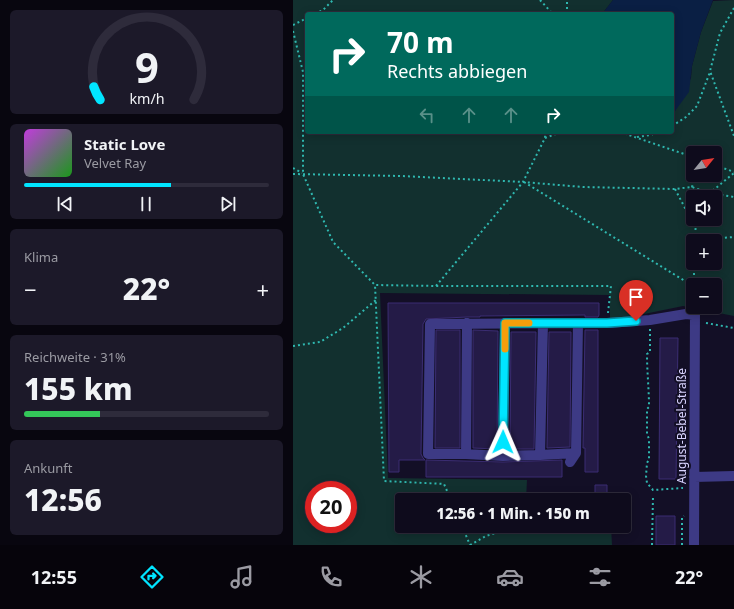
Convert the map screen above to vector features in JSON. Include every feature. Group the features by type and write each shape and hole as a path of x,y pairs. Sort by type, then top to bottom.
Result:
{"street":[{"path":"578,323 573,457 540,454 503,456 428,454 430,324 467,323 505,323 543,323 578,323 607,323 650,320 686,314 695,315"},
{"name":"August-Bebel-Straße","path":"694,545 695,315"},
{"path":"466,454 467,323"},
{"path":"503,456 505,323"},
{"path":"540,454 543,323"},
{"path":"694,477 734,476"}],"path":[{"path":"319,12 333,0"},
{"path":"540,0 551,12"},
{"path":"567,0 567,12"},
{"path":"674,125 686,117 697,106 710,71 720,33 734,8"},
{"path":"293,25 305,19"},
{"path":"293,31 303,72 303,174 333,242 375,285 384,481 444,484 448,493"},
{"path":"710,71 734,136"},
{"path":"436,286 523,182 545,138 545,134"},
{"path":"545,138 556,134"},
{"path":"624,134 686,155"},
{"path":"635,138 653,134"},
{"path":"293,168 303,174"},
{"path":"713,190 734,173 722,168"},
{"path":"293,174 401,176 523,182 583,187 692,187 700,190"},
{"path":"523,182 686,280"},
{"path":"693,182 693,190"},
{"path":"675,188 695,227 695,234"},
{"path":"722,195 734,197"},
{"path":"722,238 734,237"},
{"path":"375,285 611,286 607,323"},
{"path":"293,346 320,342 343,328 376,300"},
{"path":"695,315 712,323 734,328"},
{"path":"650,320 650,352 647,354 649,407 647,409 647,434 649,439 649,459 647,463 647,483 653,490 683,488"},
{"path":"652,545 653,496"},
{"path":"682,516 682,545"},
{"path":"465,533 470,545 486,536 495,533"}],"green space":[{"path":"293,0 613,0 604,12 305,12 305,134 674,134 674,111 691,78 692,66 701,32 713,1 734,0 734,316 722,314 722,278 686,278 686,307 610,321 610,295 380,293 388,478 527,480 526,493 395,493 395,533 611,533 612,545 293,545"}],"water":[{"path":"613,0 713,0 701,32 692,66 689,92 675,111 674,12 604,12"}],"building":[{"path":"388,303 599,303 599,315 598,317 585,317 585,315 480,316 426,319 423,324 421,454 425,460 399,460 399,472 389,472"},
{"path":"436,330 460,330 460,448 435,448"},
{"path":"473,330 498,331 497,449 473,448"},
{"path":"585,330 598,330 598,472 585,472 585,448 583,448"},
{"path":"511,332 536,332 534,449 510,449"},
{"path":"549,332 571,332 570,447 547,448"},
{"path":"660,338 678,338 676,479 659,479"},
{"path":"426,460 503,462 562,460 562,477 426,477"},
{"path":"595,485 607,485 607,493 595,493"},
{"path":"656,516 675,516 675,545 656,545"}],"slow traffic":[{"path":"505,349 505,323 529,323"}],"route":[{"path":"503,442 505,323 607,323 636,321"}]}
